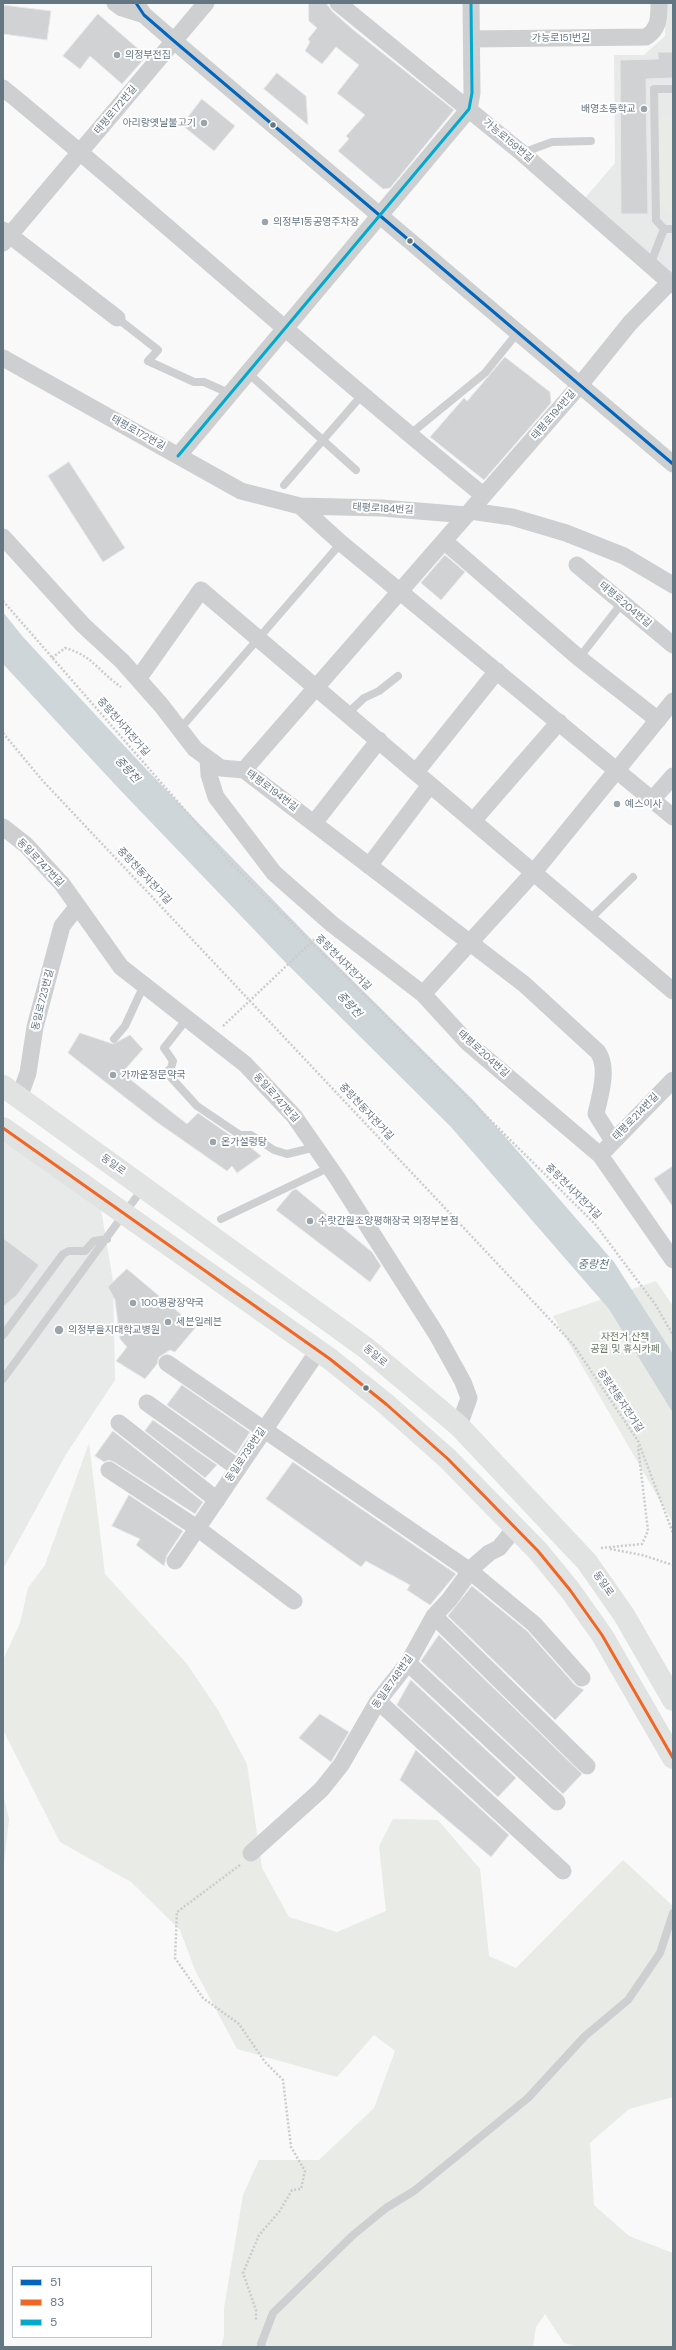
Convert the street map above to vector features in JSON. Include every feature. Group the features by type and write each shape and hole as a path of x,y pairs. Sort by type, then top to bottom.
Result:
{"street":[{"path":"116,3 122,8 140,9 174,41 673,464"},
{"name":"태평로172번길","path":"117,318 5,237 81,152 206,3"},
{"name":"가능로159번길","path":"338,3 522,153 672,283"},
{"path":"178,456 469,109 472,93 470,3"},
{"name":"가능로151번길","path":"472,39 646,37 654,32 658,22 659,3"},
{"path":"3,88 81,152 286,327 362,395 483,495"},
{"name":"태평로194번길","path":"471,943 244,770 580,385 630,323 672,283"},
{"name":"태평로172번길","path":"3,358 241,491 300,506"},
{"path":"300,506 341,543 498,670 673,817"},
{"name":"태평로184번길","path":"300,506 382,508 468,513"},
{"path":"468,513 512,518 566,533 624,556 673,585"},
{"path":"3,537 131,684 180,729 195,749 221,768 244,770"},
{"path":"444,541 579,658 658,720"},
{"name":"태평로204번길","path":"577,565 673,646"},
{"path":"131,684 201,590 673,991"},
{"path":"416,772 498,670"},
{"path":"423,994 534,872 605,787 616,769 673,701"},
{"path":"472,821 559,722"},
{"path":"314,823 379,740"},
{"name":"태평로204번길","path":"208,759 209,775 216,797 274,872 332,924 423,994 468,1043 600,1155 673,1260"},
{"path":"652,800 673,776"},
{"path":"369,866 430,784"},
{"name":"동일로747번길","path":"3,827 26,845 62,884 121,967 186,1020 245,1064 294,1116 316,1147 328,1168 437,1335 463,1382 470,1398 459,1426"},
{"name":"동일로723번길","path":"11,1092 28,1073 36,1027 62,926 77,907"},
{"path":"471,943 524,984 598,1052 603,1060 604,1068 596,1114 613,1141"},
{"name":"태평로214번길","path":"600,1155 673,1080"},
{"name":"동일로","path":"11,1092 366,1348 459,1426 587,1562 624,1615 673,1700"},
{"path":"3,1128 318,1351 386,1404 448,1459 538,1551 602,1635 673,1758"},
{"name":"동일로738번길","path":"175,1561 318,1351"},
{"path":"167,1363 470,1572 534,1624 582,1678"},
{"path":"147,1403 238,1468"},
{"path":"119,1424 217,1500"},
{"path":"109,1470 197,1528 294,1601"},
{"name":"동일로748번길","path":"251,1853 321,1790 341,1765 378,1701 408,1663 434,1616 470,1572 489,1553 499,1548 516,1527"},
{"path":"434,1616 587,1766"},
{"path":"408,1663 557,1802"},
{"path":"378,1701 563,1871"}],"lane":[{"path":"664,230 656,220 654,89 673,89"},
{"path":"522,153 552,142 591,141"},
{"path":"664,230 673,229"},
{"path":"650,265 664,230"},
{"path":"117,318 158,350 148,362 194,382 204,382 231,394"},
{"path":"410,435 485,372 518,332"},
{"path":"248,373 356,470"},
{"path":"284,485 362,395"},
{"path":"180,729 341,543"},
{"path":"579,658 622,603"},
{"path":"347,714 364,698 380,691 398,676"},
{"path":"589,920 633,877"},
{"path":"114,1039 125,1026 144,985"},
{"path":"186,1020 164,1048 173,1061 171,1068 166,1072 197,1106 240,1135 251,1136 274,1150 287,1154 316,1147"},
{"path":"221,1219 328,1168"},
{"path":"3,1379 144,1187"},
{"path":"3,1335 63,1254 69,1251 85,1251 94,1241 106,1239"},
{"path":"262,2347 261,2344 273,2313 352,2236 386,2208 414,2191 528,2098 585,2036 628,2000 660,1953 673,1912"}],"path":[{"name":"중랑천서자전거길","path":"3,600 231,864 595,1224 655,1304 673,1335"},
{"path":"52,658 65,648 86,655 112,681 131,684"},
{"name":"중랑천동자전거길","path":"3,733 42,780 573,1344 638,1441 673,1533"},
{"path":"211,1038 332,924"},
{"path":"638,1441 648,1531 642,1544 605,1548 642,1555 673,1565"},
{"path":"251,1853 225,1878 177,1912 175,1958 202,1998 239,2024 265,2062 283,2080 291,2147 305,2171 301,2189 292,2190 279,2212 260,2236 243,2273 256,2310 256,2323"}],"shaded area":[{"name":"배영초등학교","path":"665,3 673,3 673,274 585,198 615,163 614,55 644,55 665,36"},
{"name":"의정부을지대학교병원","path":"3,1137 101,1209 113,1281 115,1380 65,1456 3,1569"},
{"path":"3,1794 9,1819 3,1872"}],"green space":[{"path":"660,117 673,117 673,216 660,205"},
{"name":"자전거 산책 공원 및 휴식카페","path":"656,1281 673,1306 673,1523 553,1316"},
{"path":"89,1443 105,1574 187,1664 218,1710 247,1764 262,1868 289,1917 337,1932 386,1911 379,1846 393,1819 438,1820 480,1869 489,1956 516,1968 623,1860 673,1906 673,2097 629,2109 590,2143 594,2205 629,2236 673,2253 673,2347 579,2347 564,2343 545,2314 536,2327 533,2347 221,2347 224,2336 224,2308 243,2195 259,2160 319,2160 374,2108 395,2051 374,2035 337,2077 237,2049 195,1970 180,1930 131,1882 60,1842 3,1730 3,1660 20,1623 28,1588 45,1565"}],"water":[{"name":"중랑천","path":"3,612 23,637 146,769 309,937 474,1101 614,1262 673,1354 673,1413 609,1309 451,1127 287,964 122,792 3,664"}],"building":[{"path":"309,3 326,3 332,11 351,28 454,110 390,188 383,189 338,151 349,139 346,136 365,115 337,93 359,65 336,47 322,64 305,51 310,42 308,39 317,28 309,21"},
{"path":"3,5 51,11 47,40 3,34"},
{"path":"98,14 143,53 144,59 122,84 90,56 80,69 63,56"},
{"path":"658,52 673,52 673,78 646,79 648,214 621,214 620,60 658,59"},
{"path":"277,73 306,96 308,125 264,89"},
{"path":"202,99 235,126 214,151 182,125"},
{"path":"505,357 550,392 551,403 484,480 430,437 464,398 467,401"},
{"path":"69,462 125,548 103,562 48,476"},
{"path":"445,555 465,572 441,600 421,583"},
{"path":"80,1033 113,1044 130,1035 143,1049 122,1073 187,1124 198,1113 237,1140 242,1140 261,1156 237,1173 232,1166 227,1171 158,1123 68,1053"},
{"path":"673,1166 673,1207 654,1179"},
{"path":"296,1189 372,1252 381,1266 370,1282 276,1210 292,1191"},
{"path":"3,1238 39,1265 17,1295 3,1307"},
{"path":"127,1269 196,1327 175,1352 170,1350 159,1357 157,1364 145,1379 116,1361 127,1347 120,1339 115,1300 108,1287"},
{"path":"182,1385 250,1432 236,1454 167,1405"},
{"path":"153,1420 217,1465 205,1478 145,1431"},
{"path":"113,1431 203,1502 195,1514 114,1462 109,1460 104,1462 95,1456"},
{"path":"293,1462 456,1574 430,1605 407,1590 410,1585 366,1561 361,1567 266,1499"},
{"path":"129,1495 183,1531 167,1555 164,1566 136,1545 140,1539 112,1526"},
{"path":"472,1586 527,1631 575,1685 584,1690 555,1720 448,1616"},
{"path":"439,1635 582,1774 563,1794 421,1661"},
{"path":"411,1680 516,1778 498,1797 397,1705"},
{"path":"320,1714 349,1732 331,1762 299,1738"},
{"path":"416,1750 509,1835 491,1857 400,1780"}],"transit line":[{"name":"51","path":"136,3 144,15 174,41 673,464"},
{"name":"5","path":"178,456 469,109 472,93 471,3"},
{"name":"83","path":"3,1128 330,1359 386,1404 448,1459 538,1551 570,1590 602,1635 673,1758"}],"place":[{"name":"의정부전집","path":"117,55"},
{"name":"배영초등학교","path":"644,109"},
{"name":"아리랑옛날불고기","path":"204,123"},
{"name":"의정부1동공영주차장","path":"265,222"},
{"name":"예스이사","path":"617,804"},
{"name":"가까운정문약국","path":"113,1075"},
{"name":"온가설렁탕","path":"213,1142"},
{"name":"수랏간원조양평해장국 의정부본점","path":"310,1221"},
{"name":"100평광장약국","path":"133,1303"},
{"name":"세븐일레븐","path":"168,1322"},
{"name":"의정부을지대학교병원","path":"59,1330"}]}
